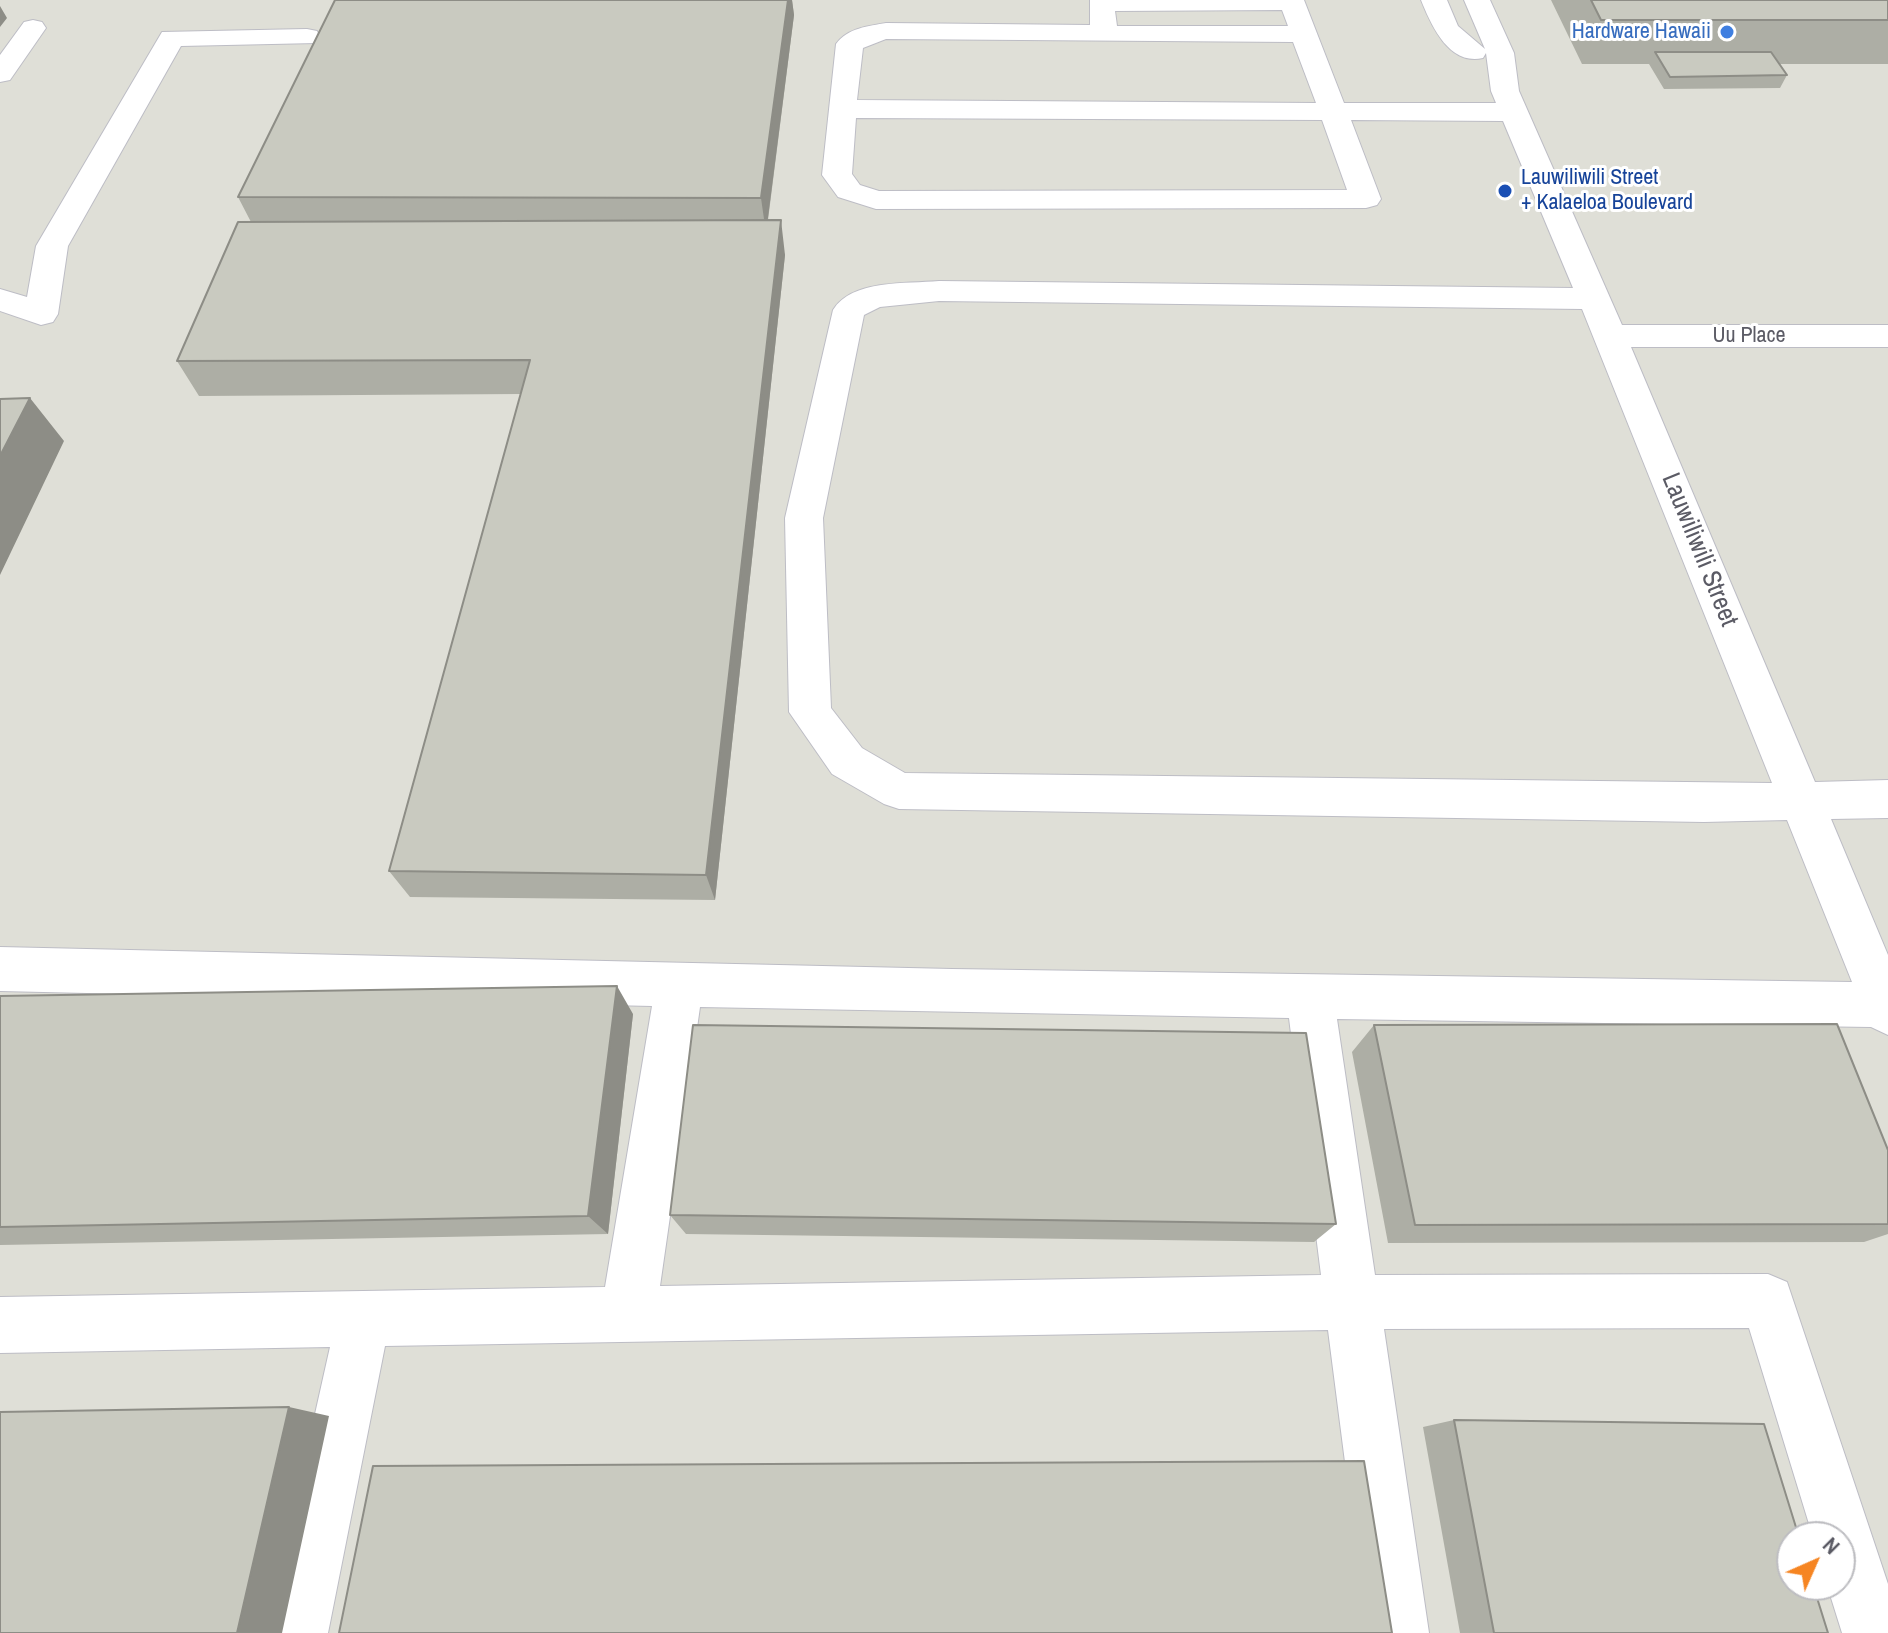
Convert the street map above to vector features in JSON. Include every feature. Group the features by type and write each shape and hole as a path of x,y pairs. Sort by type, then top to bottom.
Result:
{"street":[{"path":"1434,0 1446,30 1473,52"},
{"name":"Lauwiliwili Street","path":"1450,0 1473,52 1510,102"},
{"name":"Lauwiliwili Street","path":"1477,0 1500,53 1510,102 1595,299 1887,1008"},
{"path":"1292,2 1334,109 1366,199 876,200 849,191 837,175 850,44 866,35 886,31 1104,33 1101,3 1292,2"},
{"path":"0,74 33,28"},
{"path":"0,299 41,314 52,246 172,38 307,37"},
{"path":"842,109 1334,109 1510,102"},
{"path":"1595,299 939,291 873,297 849,310 804,518 810,712 847,761 899,791 1704,803 1888,799"},
{"name":"Uu Place","path":"1610,336 1888,336"},
{"path":"0,969 1887,1008"},
{"path":"628,1315 679,985"},
{"path":"1310,997 1398,1633"},
{"path":"0,1325 1352,1302 1768,1301 1873,1633"},
{"path":"297,1633 363,1320"}],"shaded area":[{"path":"0,0 1888,0 1888,1633 0,1633"}],"building":[{"path":"335,0 788,0 761,198 238,197"},
{"path":"1591,0 1888,0 1888,20 1601,20"},
{"path":"1655,52 1771,52 1787,75 1670,77"},
{"path":"781,220 706,875 389,871 530,360 177,361 238,222"},
{"path":"30,398 0,456 0,399"},
{"path":"617,986 588,1216 0,1227 0,996"},
{"path":"1837,1024 1888,1150 1888,1224 1415,1225 1374,1025"},
{"path":"693,1025 1306,1033 1336,1224 670,1215"},
{"path":"289,1407 237,1633 0,1633 0,1412"},
{"path":"1454,1420 1764,1424 1794,1521 1776,1521 1776,1601 1818,1601 1828,1633 1494,1633"},
{"path":"1364,1461 1392,1633 339,1633 373,1466"}],"place":[{"name":"Hardware Hawaii","path":"1727,32"},
{"name":"Lauwiliwili Street + Kalaeloa Boulevard","path":"1505,191"}]}
